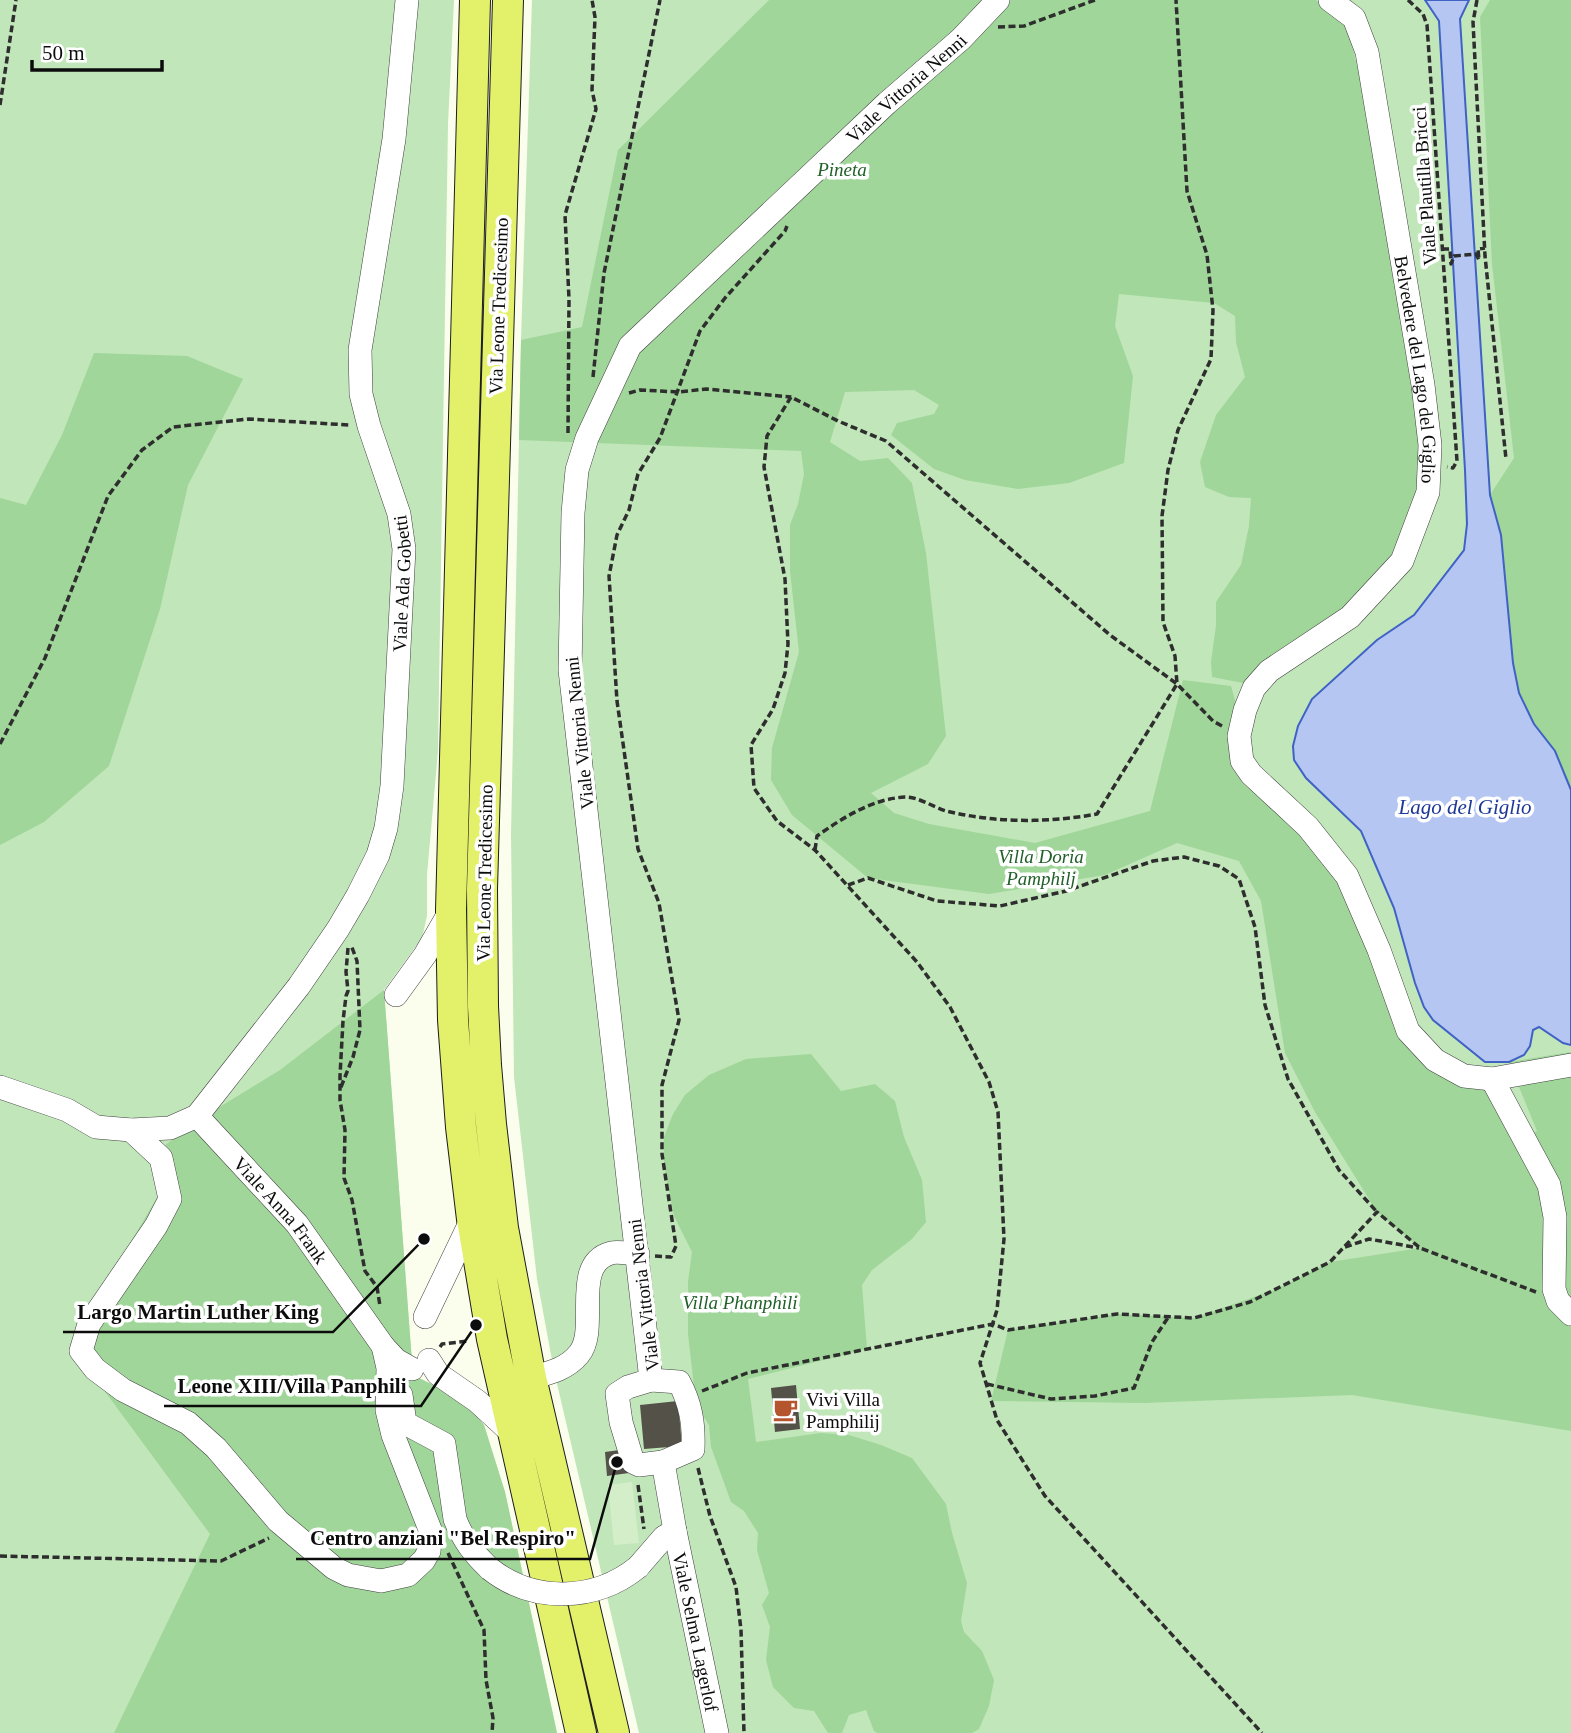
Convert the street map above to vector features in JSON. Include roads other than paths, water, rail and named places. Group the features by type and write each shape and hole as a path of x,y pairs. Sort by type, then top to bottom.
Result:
{"main road":[{"name":"Via Leone Tredicesimo","path":"475,0 451,910 456,1059 472,1219 492,1339 581,1733"},
{"name":"Via Leone Tredicesimo","path":"508,0 482,944 486,1065 495,1163 509,1265 531,1378 614,1733"}],"street":[{"name":"Viale Ada Gobetti","path":"197,1116 299,986 338,929 368,876 382,843 392,786 404,549 399,514 361,394 360,350 394,139 407,0"},
{"name":"Viale Vittoria Nenni","path":"663,1462 693,1449 694,1422 688,1397 679,1382 651,1380 570,670 573,513 577,470 599,392 631,346 998,0"},
{"name":"Belvedere del Lago del Giglio","path":"1330,0 1354,18 1367,52 1423,386 1430,456 1428,492 1402,561 1350,617 1269,671 1254,688 1239,736 1241,761 1251,774 1308,827 1347,876 1380,950 1408,1031 1435,1060 1464,1076 1492,1079"},
{"path":"396,995 425,955 451,910"},
{"path":"1564,1307 1552,1272 1555,1217 1549,1185 1492,1079 1571,1065"},
{"path":"0,1087 67,1110 96,1127 131,1130 170,1128 197,1116"},
{"name":"Viale Anna Frank","path":"197,1116 297,1224 405,1359 435,1371 486,1409 514,1435"},
{"path":"131,1130 161,1158 170,1199 156,1226 89,1324 81,1350 95,1369 123,1390 188,1423 216,1448 278,1521 334,1568 348,1575 393,1580 408,1575 424,1560 429,1550 431,1532 393,1435 387,1410 388,1368 405,1359 405,1423 444,1444 455,1519 459,1531 475,1555 490,1569 522,1588 559,1594 602,1588 621,1579 638,1567 664,1537 675,1531 663,1462 639,1465 633,1462 621,1422 617,1394 628,1387 651,1380"},
{"path":"425,1317 472,1219"},
{"path":"531,1378 568,1364 583,1348 588,1332 587,1286 590,1274 599,1260 612,1252 638,1254"},
{"name":"Viale Selma Lagerlof","path":"675,1531 717,1733"}],"water":[{"name":"Lago del Giglio","path":"1425,0 1469,0 1460,19 1490,495 1501,535 1513,663 1519,693 1534,724 1555,751 1571,790 1571,1045 1563,1043 1539,1027 1533,1030 1530,1046 1524,1055 1509,1062 1485,1062 1433,1020 1424,1007 1394,908 1361,831 1306,778 1294,760 1293,746 1298,726 1312,699 1377,640 1414,615 1464,550 1467,524 1465,470 1439,21"}],"place":[{"name":"Largo Martin Luther King","path":"424,1239"},
{"name":"Leone XIII/Villa Panphili","path":"476,1325"},
{"name":"Vivi Villa Pamphilij","path":"786,1410"},
{"name":"Centro anziani \"Bel Respiro\"","path":"617,1462"}],"park label":[{"name":"Pineta","path":"842,169"},
{"name":"Villa Doria Pamphilj","path":"1041,867"},
{"name":"Villa Phanphili","path":"740,1302"}]}
